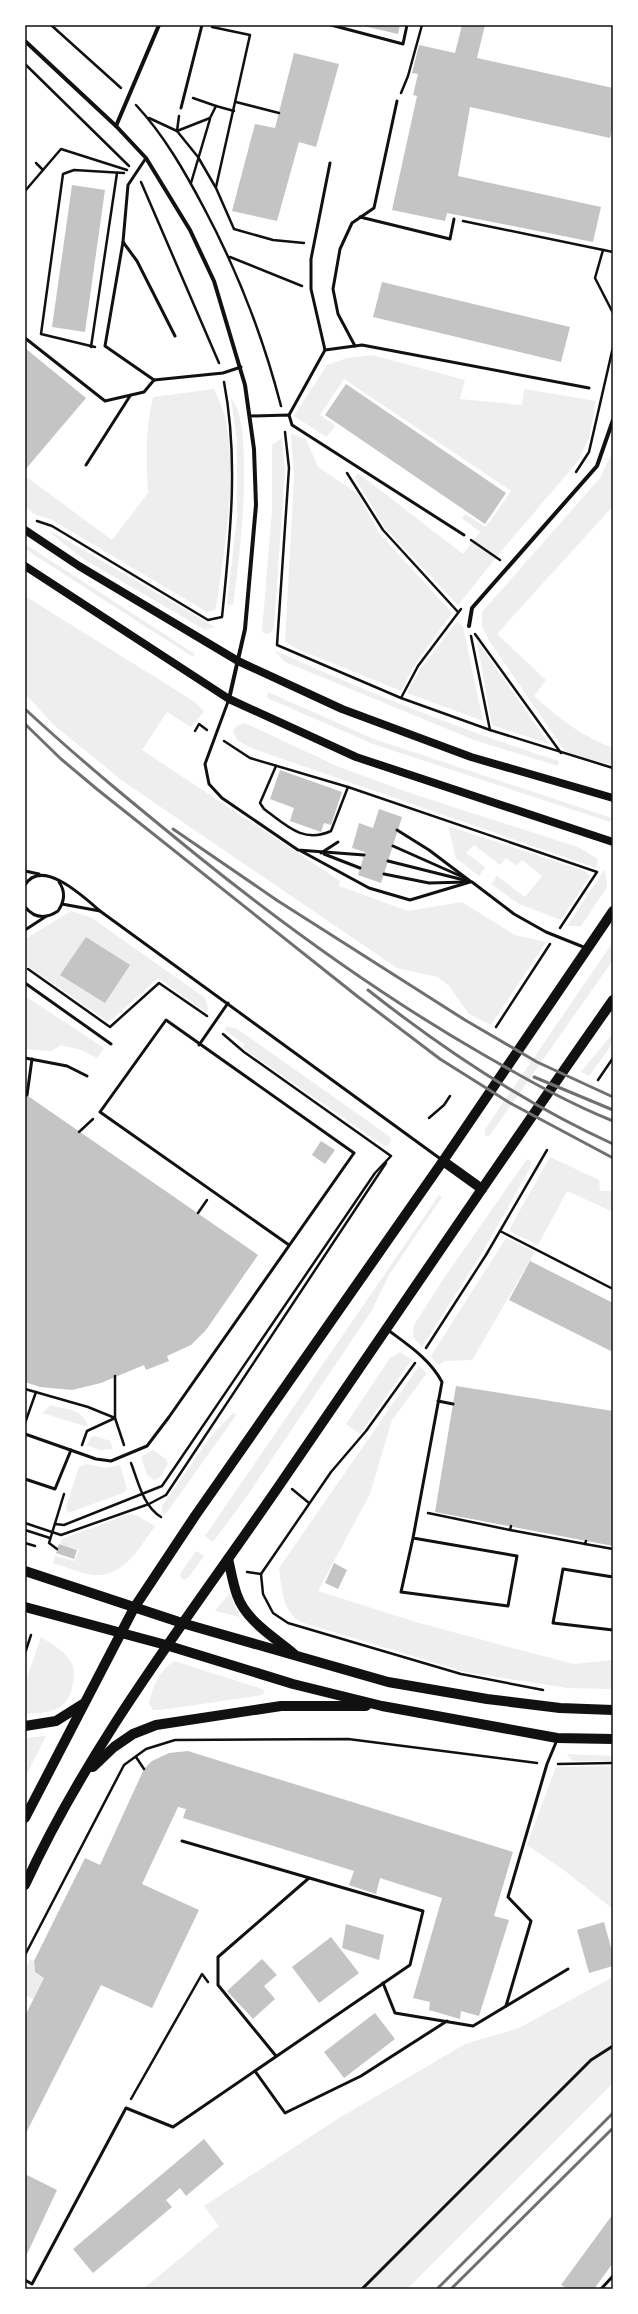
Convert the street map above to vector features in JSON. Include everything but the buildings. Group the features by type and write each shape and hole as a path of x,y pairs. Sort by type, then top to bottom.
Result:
{"main road":[{"path":"25,530 79,566 238,661 342,710 464,754 613,798"},
{"path":"25,566 228,699 356,756 613,842"},
{"path":"25,1818 134,1608 191,1521 444,1161 613,911"},
{"path":"25,1885 46,1839 82,1777 166,1645 282,1482 386,1328 613,1000"},
{"path":"444,1161 482,1189"},
{"path":"228,1559 237,1596 244,1608 257,1624 299,1657"},
{"path":"25,1571 182,1623 388,1682 487,1699 560,1708 613,1710"},
{"path":"25,1607 166,1645 293,1684 382,1706 557,1738 613,1739"},
{"path":"25,1726 56,1721 85,1702"},
{"path":"82,1777 121,1743 134,1734 156,1725 281,1706 382,1706"}],"street":[{"path":"116,126 159,25"},
{"path":"25,41 116,126 146,158 190,230 214,281 241,367 251,416 256,505 245,629 228,699"},
{"path":"469,626 472,608 597,466 613,420"}],"lane":[{"path":"181,108 202,25"},
{"path":"331,25 403,44 407,25"},
{"path":"355,346 338,314 333,289 340,249 352,223 374,208 397,101"},
{"path":"146,158 128,185 123,242 105,346 154,380 223,373 241,367"},
{"path":"330,163 313,244 310,289 325,350 289,415 292,425 464,535"},
{"path":"360,217 450,239 454,219"},
{"path":"123,242 137,261 175,336"},
{"path":"25,338 105,401 144,392 154,380"},
{"path":"325,350 362,345 589,388"},
{"path":"86,464 130,396"},
{"path":"251,416 289,415"},
{"path":"228,699 205,764 209,784 222,798 298,850 369,888 410,900 472,882"},
{"path":"397,830 429,850 514,914 588,949"},
{"path":"321,853 338,842"},
{"path":"392,846 472,882"},
{"path":"298,850 321,853 364,855"},
{"path":"321,853 360,868"},
{"path":"388,861 472,882"},
{"path":"25,871 50,876 77,891 100,911 444,1161"},
{"path":"25,885 33,876 41,874"},
{"path":"384,874 429,882 472,882"},
{"path":"25,930 45,917 58,911 64,896 63,888 58,880"},
{"path":"62,904 100,911"},
{"path":"25,907 37,916 45,917"},
{"path":"25,983 111,1044"},
{"path":"199,1045 228,1003"},
{"path":"25,1434 96,1460 111,1461 147,1446 169,1417 354,1153 199,1045 166,1020 100,1112 289,1245"},
{"path":"25,1058 67,1066 87,1076"},
{"path":"27,1095 32,1059"},
{"path":"386,1328 421,1355 438,1374 442,1382 413,1538 401,1592 508,1606 517,1556 413,1538"},
{"path":"438,1401 453,1404"},
{"path":"25,1479 55,1489 70,1450"},
{"path":"613,1577 564,1569 553,1622 613,1630"},
{"path":"506,2006 531,1922 508,1897 547,1764 557,1738"},
{"path":"25,2280 32,2284 126,2108 173,2127 410,1965 423,1911 182,1841"},
{"path":"276,2056 218,1985 218,1957 309,1878"},
{"path":"383,1983 395,2013 474,2026 568,1969"},
{"path":"255,2071 285,2113 361,2076 447,2021"},
{"path":"362,2289 591,2060 613,2046"},
{"path":"601,2289 613,2276"}],"path":[{"path":"202,25 250,35 216,188"},
{"path":"397,101 408,76 422,25"},
{"path":"25,64 137,173"},
{"path":"184,95 234,111"},
{"path":"236,102 279,113"},
{"path":"191,183 210,118 216,106"},
{"path":"177,131 181,108"},
{"path":"148,118 177,131 198,157 216,188 234,229 273,240 313,244"},
{"path":"177,131 210,118"},
{"path":"25,191 61,149 117,167"},
{"path":"36,164 43,170"},
{"path":"105,346 91,347 41,334 63,174 74,170 137,173"},
{"path":"91,347 117,173"},
{"path":"454,219 613,252"},
{"path":"603,250 595,278 613,314"},
{"path":"230,257 310,289"},
{"path":"572,477 589,452 613,347"},
{"path":"345,469 383,530 458,612 561,753"},
{"path":"31,519 52,526 208,620 222,617"},
{"path":"464,535 500,561"},
{"path":"495,566 505,555"},
{"path":"463,606 418,666 401,698 490,730 613,768"},
{"path":"469,626 490,730"},
{"path":"194,731 199,724 250,758 348,787 597,872 496,1027"},
{"path":"276,766 260,803 264,809 299,834 320,836 331,831 348,787"},
{"path":"28,969 110,1027 159,983 208,1016"},
{"path":"598,1080 613,1058"},
{"path":"430,1118 444,1105 450,1096"},
{"path":"79,1132 100,1112"},
{"path":"425,1349 500,1231 546,1150"},
{"path":"25,1523 61,1535 149,1504 166,1495 391,1156"},
{"path":"198,1212 213,1191"},
{"path":"500,1231 613,1289"},
{"path":"416,1362 366,1431 331,1472 261,1574 263,1594 273,1613 288,1623 461,1674 550,1692"},
{"path":"25,1389 88,1407 115,1418"},
{"path":"25,1423 36,1392"},
{"path":"282,1482 309,1503"},
{"path":"142,1493 154,1512 160,1516"},
{"path":"418,1510 510,1530 613,1549"},
{"path":"510,1530 511,1526"},
{"path":"25,1530 50,1538 49,1543 57,1550"},
{"path":"25,1542 35,1546"},
{"path":"247,1572 261,1574"},
{"path":"25,1653 31,1635"},
{"path":"25,1955 124,1765 146,1749 175,1740 348,1738 547,1764 613,1763"},
{"path":"136,1757 144,1769"},
{"path":"126,2108 202,1974 211,1986"}],"shaded area":[{"path":"372,355 465,380 460,399 522,405 524,389 596,401 589,438 578,461 503,549 458,605 385,528 355,478 358,473 463,554 480,532 462,518 465,514 486,527 511,491 344,379 320,415 336,426 326,437 294,416 327,365 347,358"},
{"path":"214,389 226,421 229,443 230,489 229,512 217,602 215,610 207,612 52,520 34,514 25,506 25,476 112,540 148,493 147,445 153,397"},
{"path":"231,398 239,413 243,436 244,465 242,530 233,605 227,604 237,517 237,440"},
{"path":"291,434 306,439 318,467 358,494 379,533 452,613 415,664 401,691 295,648 285,642 294,478"},
{"path":"282,438 285,472 274,626 271,632 267,634 262,632 272,510 272,445"},
{"path":"613,451 613,506 497,634 546,680 534,696 580,732 613,748 613,765 587,759 565,751 490,642 482,626 482,612 600,478"},
{"path":"48,531 54,533 215,627 205,630 82,558"},
{"path":"25,544 195,654 193,657 25,549"},
{"path":"25,596 195,702 204,711 191,727 167,712 142,750 340,881 339,886 408,911 462,902 515,935 546,942 491,1025 469,1014 449,986 438,977 397,968 124,782 55,726 25,694"},
{"path":"457,622 463,626 483,721 407,693 421,668"},
{"path":"477,641 549,744 492,725"},
{"path":"274,650 415,710 559,761 558,766 474,740 285,662"},
{"path":"268,692 374,739 612,818 610,822 373,744 267,698"},
{"path":"245,723 339,767 416,795 578,847 598,859 596,868 251,748 237,740 233,731 236,726"},
{"path":"448,826 585,871 590,876 561,920 519,904 491,884 497,876 525,897 542,876 522,860 516,866 506,858 500,865 474,845 466,853 485,867 479,876 456,858"},
{"path":"605,869 607,887 581,926 567,926"},
{"path":"71,911 92,918 205,998 208,1008 207,1013 160,979 157,979 110,1021 107,1021 29,967 25,968 25,942 27,938"},
{"path":"613,942 613,960 490,1135 485,1136 485,1129"},
{"path":"25,996 104,1048 97,1058 81,1050 61,1045 51,1051 25,1049"},
{"path":"226,1027 236,1028 389,1136 391,1140 389,1145 384,1146 244,1049 244,1044 225,1030"},
{"path":"613,1033 613,1043 589,1076 581,1072"},
{"path":"550,1157 599,1180 600,1191 613,1191 613,1212 567,1191 538,1245 511,1232 510,1228"},
{"path":"527,1159 531,1161 530,1168 482,1253 422,1347 413,1337 414,1325 442,1281"},
{"path":"439,1195 442,1197 389,1275 372,1310 245,1499 213,1542 205,1536"},
{"path":"506,1238 535,1252 472,1360 445,1361 438,1365 431,1356"},
{"path":"400,1352 412,1359 360,1434 346,1424 390,1358"},
{"path":"419,1366 427,1373 392,1420 370,1494 318,1591 419,1623 573,1664 613,1660 613,1689 567,1688 465,1672 304,1623 291,1614 284,1600 279,1568"},
{"path":"51,1405 74,1411 83,1417 88,1427 42,1413"},
{"path":"233,1413 237,1414 165,1515 162,1513 162,1506 212,1435"},
{"path":"95,1436 110,1441 113,1449 100,1450 87,1445 91,1437"},
{"path":"153,1450 166,1459 168,1464 160,1477 154,1480 147,1475 141,1457"},
{"path":"86,1464 106,1468 120,1465 127,1489 123,1493 68,1513 66,1507 79,1467"},
{"path":"127,1515 136,1515 155,1526 130,1560 122,1567 103,1575 92,1575 53,1563 55,1556 74,1561 79,1550 60,1544 62,1539"},
{"path":"196,1551 204,1556 189,1577 184,1580 181,1578 180,1574"},
{"path":"230,1593 240,1617 215,1611"},
{"path":"41,1637 50,1642 68,1657 74,1671 72,1688 69,1696 60,1707 48,1712 25,1714 25,1683"},
{"path":"174,1661 262,1689 265,1692 262,1695 153,1710 149,1703 157,1679"},
{"path":"46,1736 25,1778 25,1738"},
{"path":"567,1754 613,1756 613,1761 573,1761"},
{"path":"613,1766 613,1909 565,1871 527,1845 556,1767"},
{"path":"30,1959 34,1961 35,1972 44,1978 33,2000 25,1994 25,1970"},
{"path":"613,1977 613,2083 407,2289 143,2289 219,2226 204,2206 336,2120 465,2044 519,2028"}],"railway":[{"path":"25,709 89,766 199,857 268,911 338,962 446,1033 484,1055 563,1099 613,1121"},
{"path":"25,724 61,759 98,790 357,996 440,1059 510,1103 613,1158"},
{"path":"173,829 278,901 465,1020 537,1062 613,1097"},
{"path":"368,990 456,1055 517,1094 548,1112 613,1144"},
{"path":"534,1077 613,1110"},
{"path":"437,2289 613,2113"},
{"path":"451,2289 613,2128"}]}
